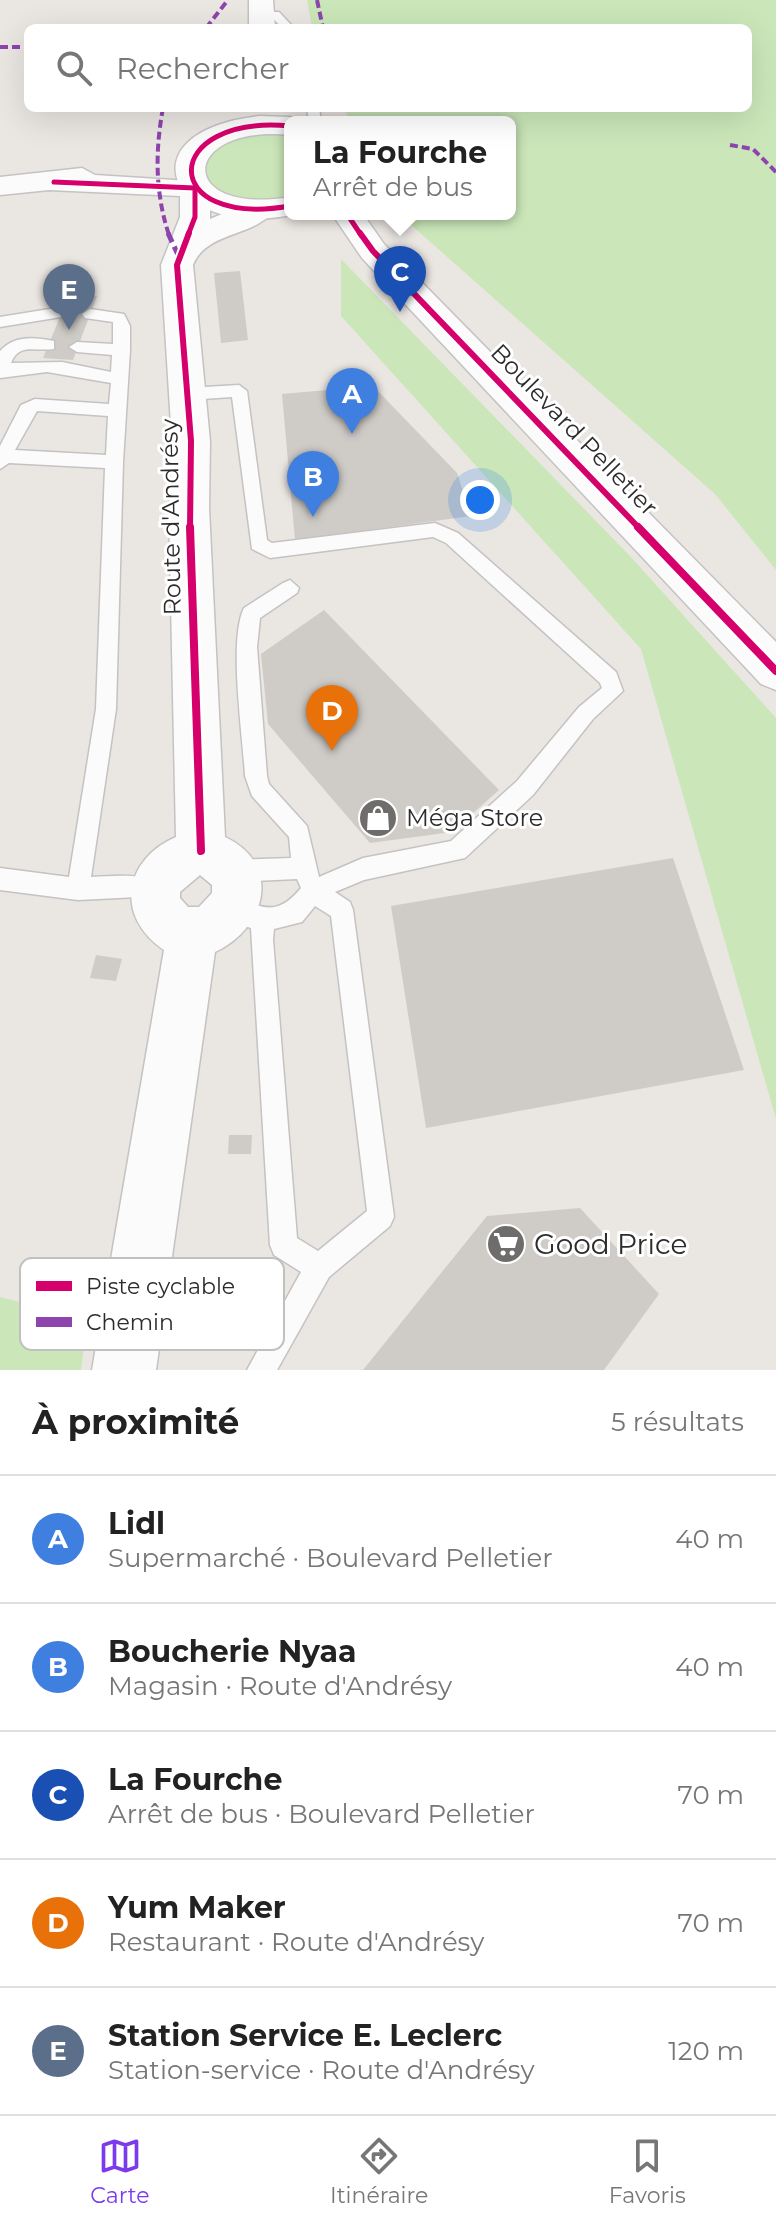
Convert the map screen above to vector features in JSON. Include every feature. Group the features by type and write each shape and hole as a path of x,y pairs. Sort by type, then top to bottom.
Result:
{"street":[{"path":"0,186 54,182 139,169 194,155 209,139 248,118 262,124 284,124"},
{"name":"Route d'Andrésy","path":"148,1258 225,897 177,265 195,217 195,188 189,171 194,155"},
{"path":"54,182 195,188 223,205 284,212"},
{"path":"183,249 216,228 284,217"},
{"name":"Boulevard Pelletier","path":"311,220 373,251 776,671"},
{"path":"154,891 157,912 171,928 225,897"},
{"name":"Route d'Andrésy","path":"124,1370 128,1350"}],"lane":[{"path":"0,322 62,312"},
{"path":"78,889 106,709 114,462 122,350 119,318 90,314"},
{"path":"1,371 8,351 22,343 48,345"},
{"path":"77,347 122,350"},
{"path":"1,371 18,367 87,369 120,380"},
{"path":"188,394 239,391 258,544 270,551 435,530 452,538 609,678 613,691 586,713 525,788 457,851 225,897"},
{"path":"114,462 1,456 27,409 35,405 118,411"},
{"path":"225,897 294,914 308,879 299,833 260,789 256,776 247,647 251,614 290,588"},
{"path":"0,879 78,889 138,886 154,891"},
{"path":"284,1329 319,1267 381,1217 342,910 308,879"},
{"path":"225,897 261,940 284,1245 319,1267"},
{"path":"261,1370 272,1350"}],"green space":[{"path":"307,0 776,0 776,570 715,494 410,224 408,220 516,220 516,116 348,116 346,112 752,112 752,24 311,24"},
{"path":"246,133 284,134 284,197 239,199 215,191 207,182 203,168 208,154"},
{"path":"341,259 630,556 776,718 776,1119 641,649 341,316"},
{"path":"0,1297 20,1302 20,1350 83,1350 81,1370 0,1370"}],"building":[{"path":"240,271 248,340 221,343 214,273"},
{"path":"69,295 97,296 73,360 43,358"},
{"path":"373,386 457,473 471,516 295,540 282,394"},
{"path":"324,610 499,790 452,832 370,843 268,724 261,654"},
{"path":"673,858 744,1070 426,1128 391,906"},
{"path":"96,955 122,959 116,981 90,978"},
{"path":"229,1135 252,1135 251,1154 228,1154"},
{"path":"580,1208 659,1294 604,1370 363,1370 487,1216"}],"marked path":[{"path":"209,24 228,0"},
{"path":"317,0 322,24"},
{"path":"0,47 24,47"},
{"path":"162,112 157,146 160,204 179,257"},
{"path":"730,145 753,149 776,172"}],"cycle path":[{"path":"284,126 244,126 214,136 193,156 189,171 193,185 202,196 215,203 261,210 284,207"},
{"path":"54,182 195,188 195,217 177,265 191,441 189,508 201,851"},
{"path":"351,220 373,251 776,671"}],"place":[{"name":"La Fourche","path":"400,312"},
{"name":"Station Service E. Leclerc","path":"69,330"},
{"name":"Lidl","path":"352,434"},
{"name":"Boucherie Nyaa","path":"313,517"},
{"name":"Yum Maker","path":"332,751"},
{"name":"Méga Store","path":"378,818"},
{"name":"Good Price","path":"506,1244"}]}
